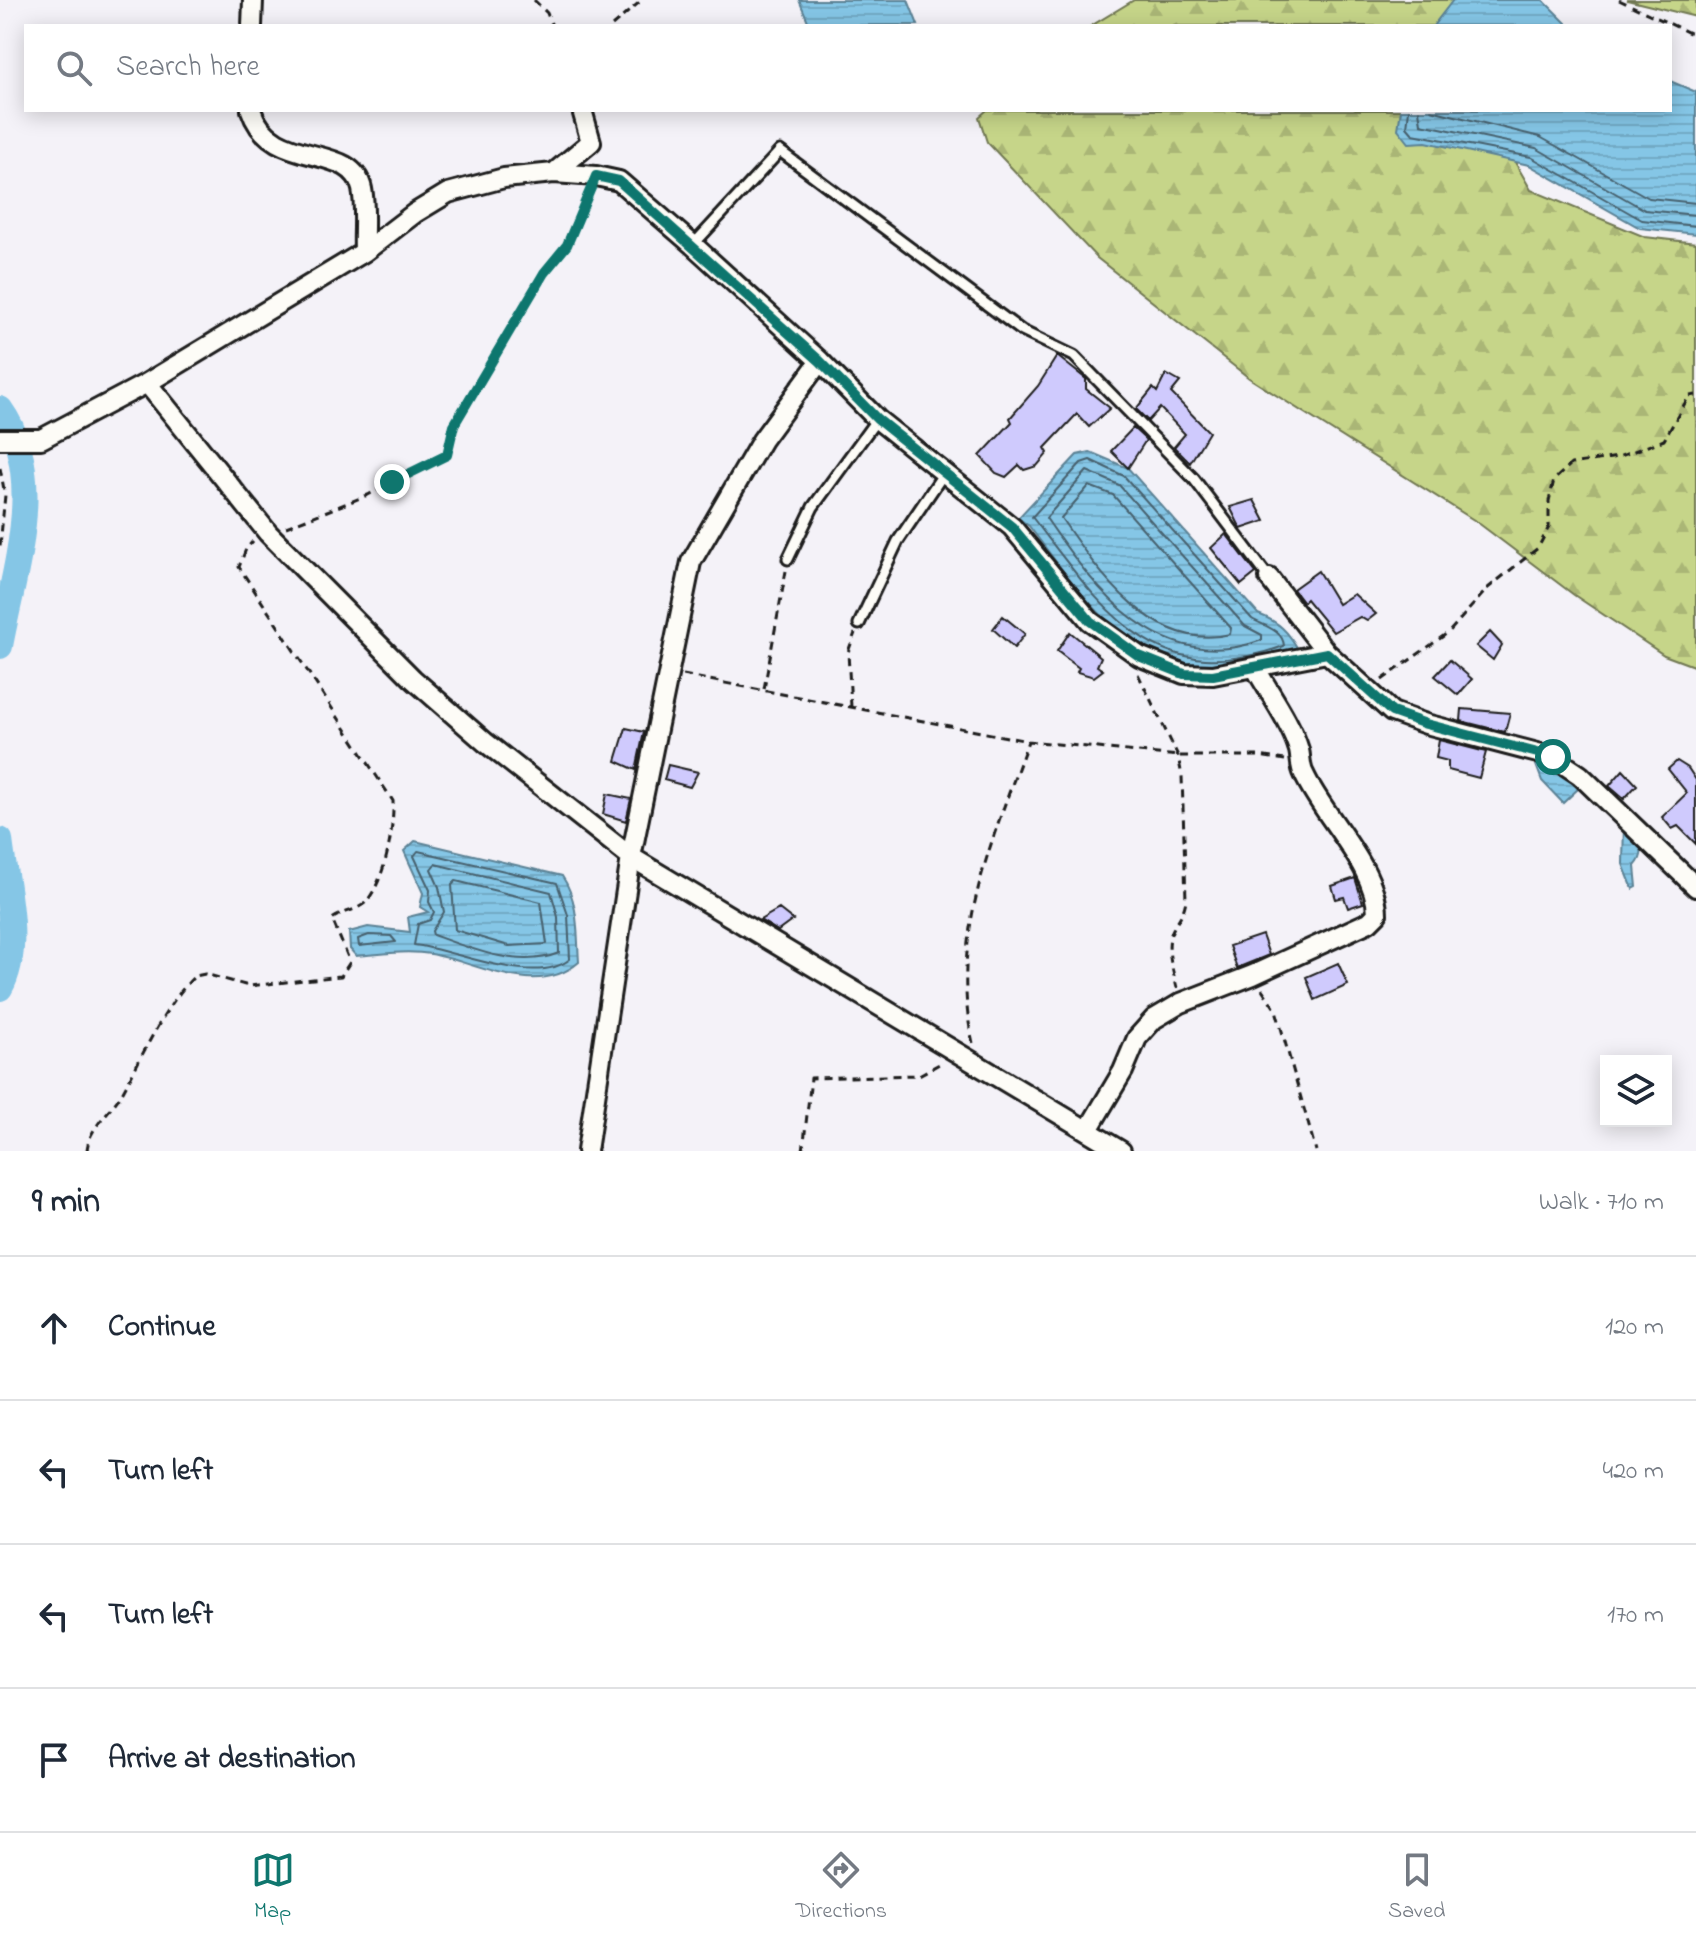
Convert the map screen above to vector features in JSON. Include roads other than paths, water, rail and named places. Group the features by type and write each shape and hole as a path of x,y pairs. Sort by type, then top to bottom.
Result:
{"street":[{"path":"252,24 253,0"},
{"path":"252,112 267,139 285,149 327,159 354,174 362,187 364,252"},
{"path":"554,173 591,142 583,112"},
{"path":"0,439 14,442 41,439 147,383 364,252 415,213 448,193 475,184 554,173 596,176 619,181 693,245 820,361 877,419 1012,527 1090,621 1139,656 1184,674 1213,675 1327,653"},
{"path":"587,1151 631,857 691,562 762,440 820,361"},
{"path":"147,383 268,533 455,717 631,857 1121,1151"},
{"path":"1269,578 1327,653 1366,692 1392,712 1426,724 1553,757 1580,775 1696,887"},
{"path":"1088,1130 1123,1071 1137,1038 1154,1019 1181,1003 1253,975 1369,922 1377,914 1377,898 1366,871 1341,837 1302,772 1299,749 1256,669"}],"lane":[{"path":"693,245 780,151 1022,331 1074,356 1194,479 1269,578"},
{"path":"788,559 813,507 877,419"},
{"path":"859,624 898,541 944,473"}],"water":[{"path":"799,0 908,0 918,24 809,24"},
{"path":"1453,0 1543,0 1567,24 1435,24"},
{"path":"1672,82 1696,92 1696,234 1640,228 1529,165 1426,142 1409,143 1398,129 1401,112 1672,112"},
{"path":"1090,452 1128,468 1258,614 1282,628 1299,651 1226,665 1201,667 1174,663 1149,653 1102,616 1029,526 1018,518 1077,455"},
{"path":"1548,764 1580,787 1563,803 1542,781 1536,765"},
{"path":"1624,823 1637,838 1641,849 1635,866 1637,887 1633,889 1623,864"},
{"path":"415,841 562,876 572,896 579,962 562,973 526,978 431,954 403,952 356,956 350,949 349,932 368,927 410,932 408,917 428,912 420,907 423,893 404,851"}],"waterway":[{"path":"0,409 14,435 22,464 25,494 18,557 0,646"},
{"path":"0,840 11,935 7,972 0,988"}]}
